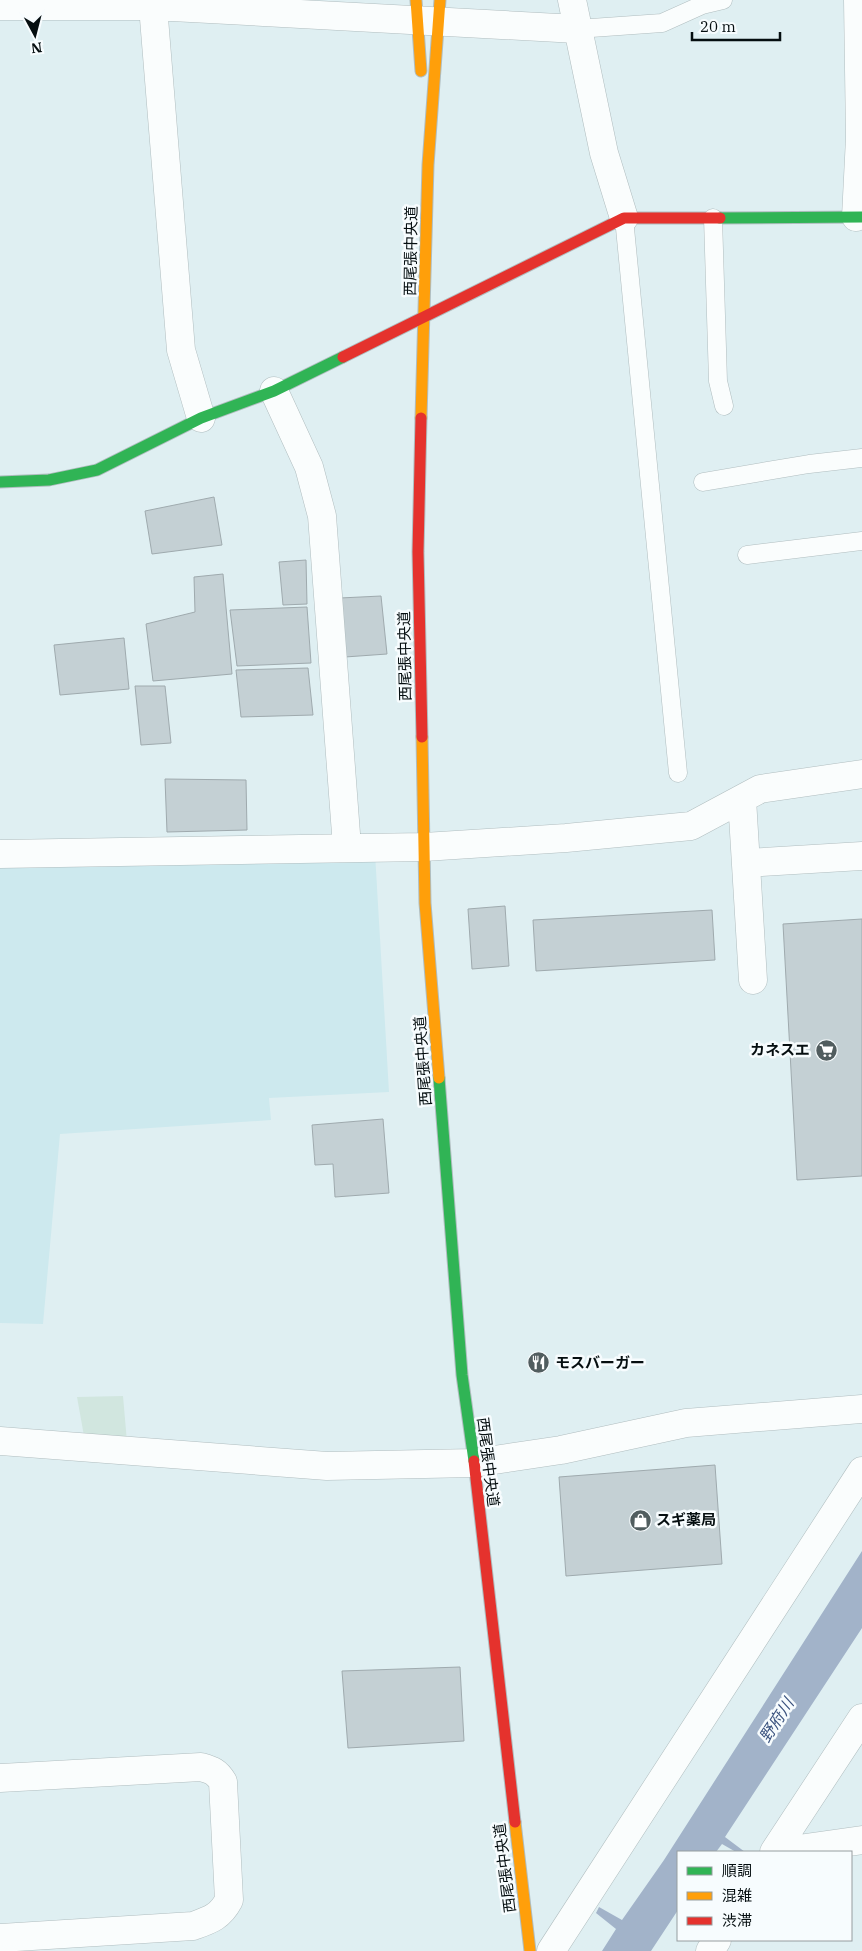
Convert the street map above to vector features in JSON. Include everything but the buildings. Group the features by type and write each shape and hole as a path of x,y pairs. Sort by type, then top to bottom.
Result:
{"main road":[{"name":"西尾張中央道","path":"428,11 422,84 428,165"},
{"name":"西尾張中央道","path":"428,11 428,165 418,552 425,903 462,1375 474,1463 530,1951"},
{"path":"0,482 50,480 97,470 201,418 274,391 624,218 859,217"}],"street":[{"path":"572,0 604,154 624,218"},
{"path":"858,0 859,217"},
{"path":"0,6 153,6 428,11 577,29"},
{"path":"153,6 181,350 201,418"},
{"path":"274,391 309,467 322,516 347,847"},
{"path":"0,854 424,847 566,838 691,826 760,789 862,774"},
{"path":"742,799 753,980"},
{"path":"746,863 862,856"},
{"path":"0,1441 327,1466 474,1463 561,1450 686,1424 862,1409"},
{"path":"551,1951 862,1471"},
{"path":"777,1851 862,1718"},
{"path":"0,1778 202,1767 212,1770 218,1774 223,1782 229,1900 223,1911 210,1920 193,1926 0,1938"},
{"path":"783,1851 862,1840"}],"lane":[{"path":"577,29 662,23 702,5 723,0"},
{"path":"624,218 678,773"},
{"path":"714,218 718,381 724,406"},
{"path":"703,482 809,464 862,458"},
{"path":"747,555 862,541"}],"shaded area":[{"path":"375,853 389,1092 269,1098 271,1120 60,1134 43,1324 0,1323 0,866"}],"green space":[{"path":"123,1396 127,1442 84,1436 77,1397"}],"water":[{"name":"野府川","path":"862,1551 862,1628 725,1837 744,1851 734,1851 722,1844 717,1851 677,1851 677,1912 651,1951 602,1951 616,1929 596,1913 599,1907 622,1920 664,1860"}],"traffic: fast":[{"path":"720,218 862,217"},
{"path":"0,482 49,480 97,470 201,418 274,391 343,357"},
{"path":"439,1078 462,1375 474,1461"}],"traffic: slow":[{"path":"416,0 421,71"},
{"path":"421,418 428,165 440,0"},
{"path":"422,737 425,903 439,1078"},
{"path":"515,1822 530,1951"}],"traffic: jam":[{"path":"343,357 624,218 720,218"},
{"path":"421,418 418,552 422,737"},
{"path":"474,1461 515,1822"}],"place":[{"name":"カネスエ","path":"826,1050"},
{"name":"モスバーガー","path":"539,1363"},
{"name":"スギ薬局","path":"640,1520"}]}
